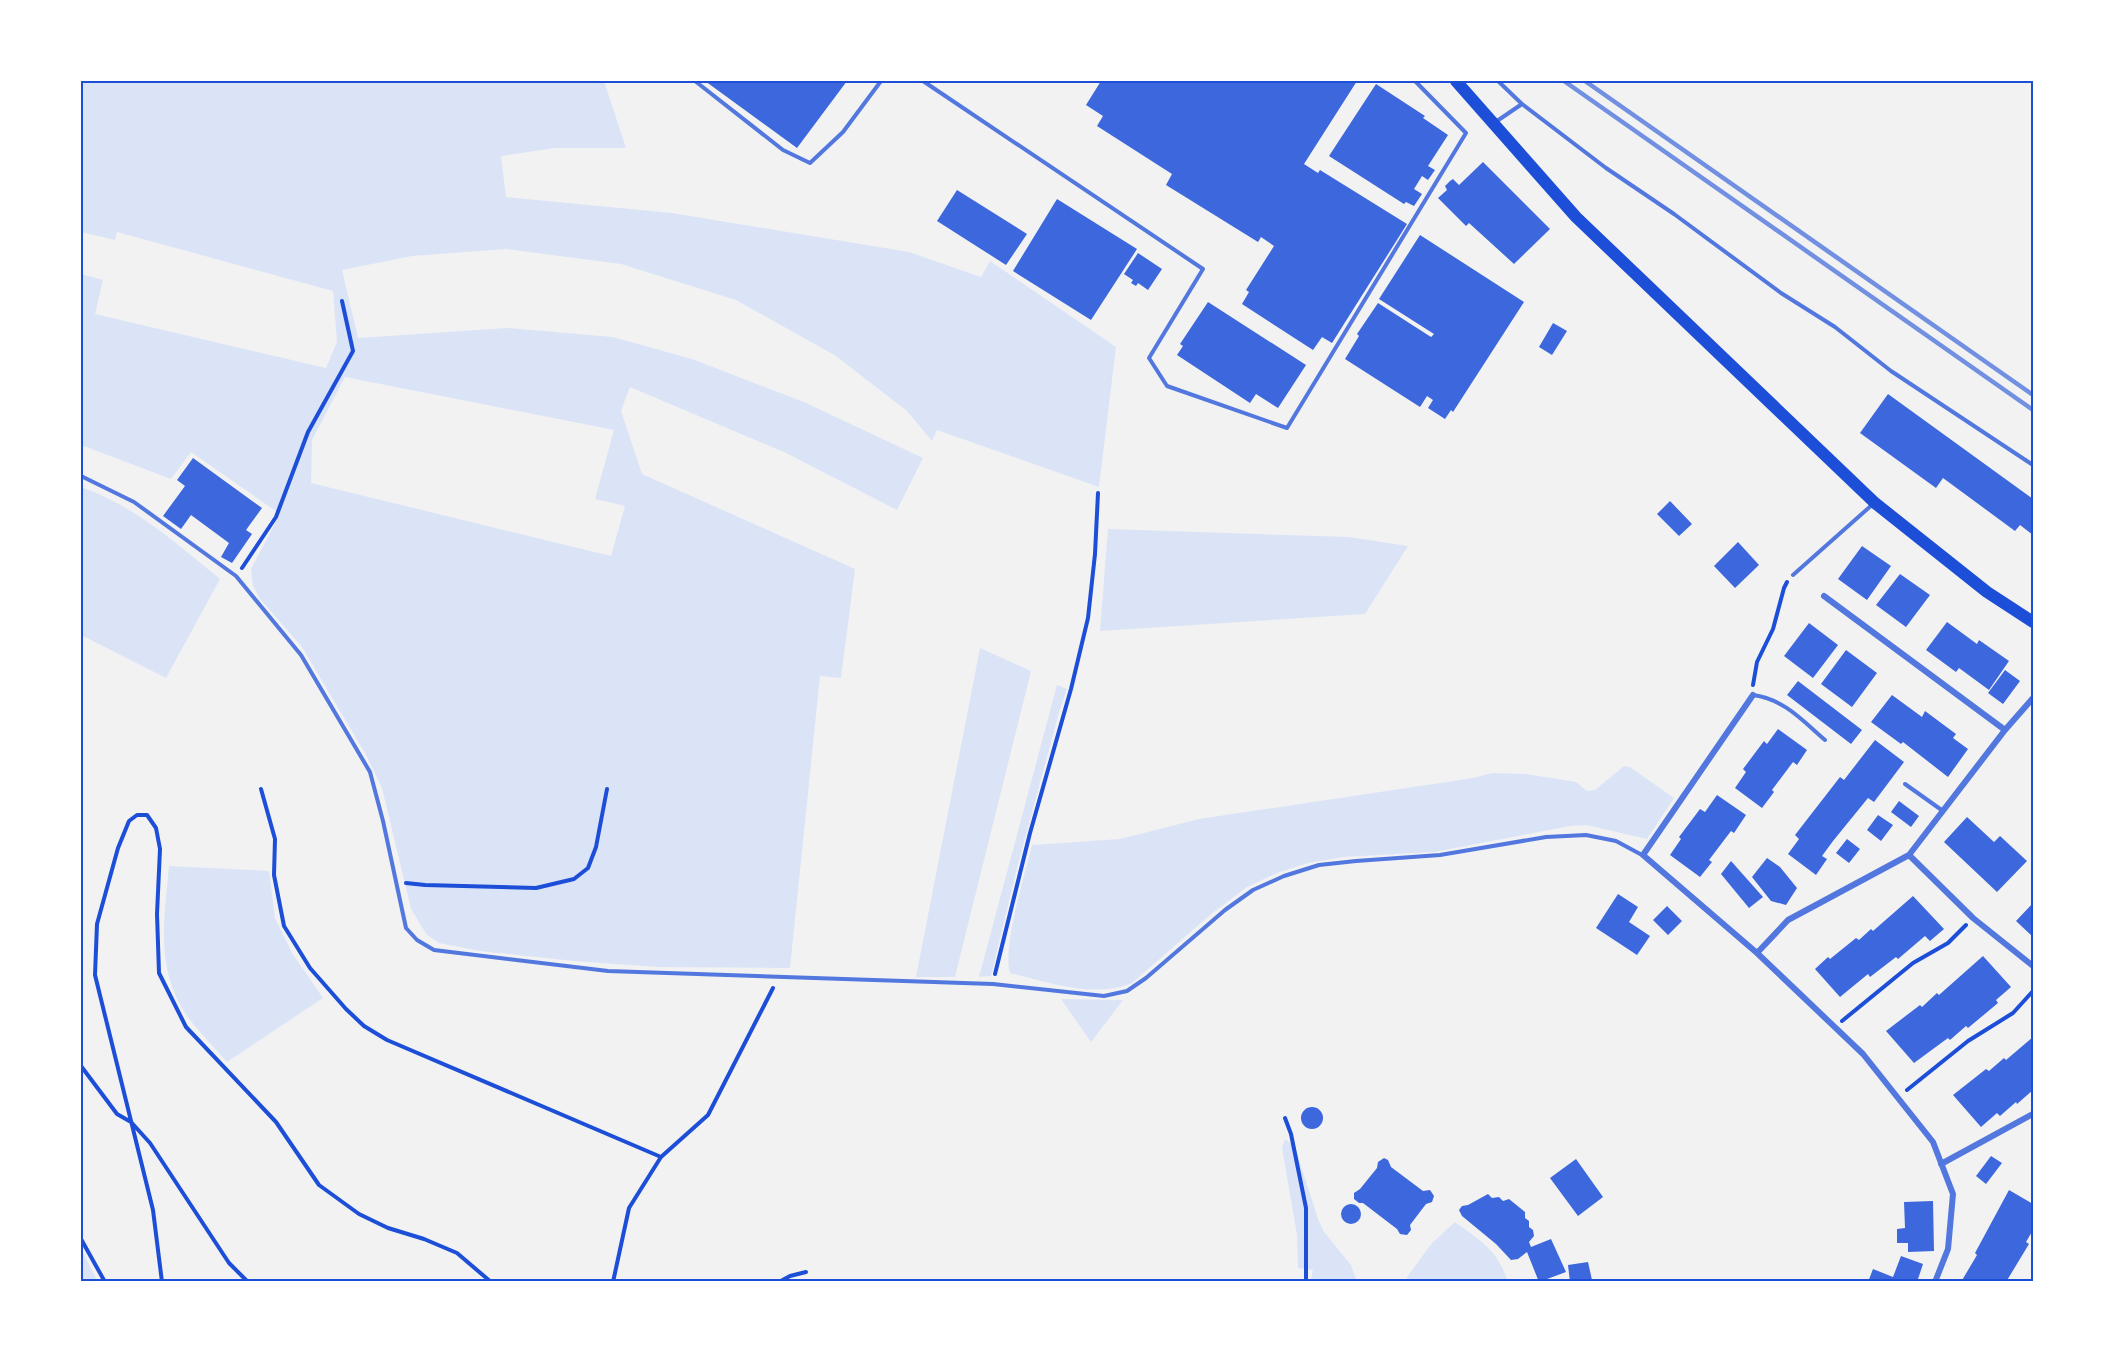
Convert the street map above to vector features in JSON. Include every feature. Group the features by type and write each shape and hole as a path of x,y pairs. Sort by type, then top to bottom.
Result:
{"main road":[{"path":"1456,81 1576,217 1875,502 1987,592 2033,622"}],"street":[{"path":"1824,596 2005,730"},
{"path":"1753,695 1643,855 1757,953 1863,1054 1933,1142 1953,1194 1948,1249 1935,1282"},
{"path":"1757,953 1788,920 1909,855 2005,730 2033,698"},
{"path":"1909,855 1973,918 2033,966"},
{"path":"1941,1164 2033,1114"}],"lane":[{"path":"695,81 783,150 810,163 843,132 881,81"},
{"path":"923,81 1203,269 1149,358 1167,386 1287,428 1466,133 1414,81"},
{"path":"1498,81 1522,104 1606,168 1674,214 1781,293 1835,327 1891,371 2033,465"},
{"path":"1493,124 1522,104"},
{"path":"81,476 134,502 236,576 301,655 370,772 406,928 417,940 434,951 608,971 993,984 1104,996 1126,991 1146,978 1225,910 1253,890 1284,876 1319,865 1440,855 1546,837 1586,835 1616,841 1643,855"},
{"path":"1792,575 1875,502"},
{"path":"1753,695 1768,697 1786,706 1825,740"},
{"path":"1905,784 1942,811"}],"path":[{"path":"236,576 276,517 308,432 353,351 342,301"},
{"path":"993,984 1030,833 1071,689 1088,618 1095,554 1098,493"},
{"path":"1753,695 1753,677 1757,662 1773,629 1784,588 1792,575"},
{"path":"261,789 275,839 274,875 284,926 310,968 364,1026 387,1040 661,1157"},
{"path":"396,882 536,888 574,879 588,868 596,848 607,789"},
{"path":"162,1282 153,1210 95,975 97,924 118,848 129,821 137,815 147,815 156,828 160,849 157,914 159,973 186,1027 276,1122 319,1185 359,1214 388,1228 424,1239 457,1253 491,1282"},
{"path":"1834,1027 1913,963 1948,943 1973,918"},
{"path":"613,1282 629,1208 661,1157 708,1115 779,977"},
{"path":"1897,1098 1968,1041 2013,1013 2033,991"},
{"path":"81,1066 117,1114 131,1122 150,1143 229,1263 248,1282"},
{"path":"1285,1118 1291,1134 1306,1208 1304,1281 1316,1282"},
{"path":"81,1239 105,1282"},
{"path":"779,1282 790,1276 806,1272"}],"shaded area":[{"path":"81,81 604,81 626,148 555,148 501,156 506,197 672,213 909,252 981,277 990,261 1116,347 1099,487 937,430 932,441 907,411 836,356 736,300 621,264 506,249 412,256 342,270 358,338 507,328 613,337 692,359 804,402 923,458 897,510 786,453 630,387 621,411 642,474 855,569 841,678 820,676 790,968 657,967 480,951 439,943 427,935 411,909 382,788 366,755 302,647 260,599 253,586 251,569 280,514 191,452 171,479 81,445 81,274 103,280 95,314 326,368 337,342 333,291 117,232 115,240 81,232","holes":["345,377 614,430 595,499 625,506 611,556 311,483 312,440"]},
{"path":"81,487 137,515 220,579 166,678 81,635"},
{"path":"1108,529 1349,537 1408,546 1365,614 1100,631"},
{"path":"980,648 1031,671 955,977 916,977"},
{"path":"1057,685 1067,689 1017,868 991,976 979,977"},
{"path":"1624,766 1630,767 1674,798 1647,839 1586,825 1570,826 1434,852 1344,857 1308,863 1277,873 1247,887 1210,915 1132,983 1117,988 1087,989 1010,973 1008,962 1012,929 1032,845 1120,839 1199,819 1473,778 1492,773 1526,774 1576,782 1587,791 1595,790"},
{"path":"169,866 269,871 275,918 292,953 323,998 227,1062 187,1016 170,980 164,943"},
{"path":"1061,999 1123,1000 1091,1042"},
{"path":"1285,1139 1295,1147 1324,1232 1351,1265 1357,1282 1310,1282 1313,1270 1298,1268 1297,1235 1282,1148"},
{"path":"1455,1222 1488,1247 1499,1262 1508,1282 1408,1282 1407,1277 1432,1243"},
{"path":"81,1249 98,1282 81,1282"}],"building":[{"path":"705,81 847,81 797,148"},
{"path":"1101,81 1357,81 1304,164 1318,173 1320,170 1407,224 1332,343 1322,337 1313,350 1242,304 1249,292 1246,290 1274,246 1261,237 1258,242 1166,185 1172,174 1097,126 1103,116 1086,105"},
{"path":"1376,84 1425,116 1423,118 1448,135 1428,166 1435,170 1428,180 1422,176 1414,189 1422,194 1414,206 1406,202 1404,204 1329,156"},
{"path":"1483,162 1550,229 1514,264 1469,223 1466,226 1438,198 1447,190 1445,186 1450,181 1453,179 1459,185"},
{"path":"957,190 1027,234 1006,265 937,221"},
{"path":"1057,199 1137,249 1091,320 1013,271"},
{"path":"1420,235 1524,302 1453,412 1451,410 1445,419 1428,408 1433,400 1427,396 1420,407 1345,359 1359,336 1357,334 1378,303 1431,337 1434,334 1379,299"},
{"path":"1138,253 1162,269 1148,290 1138,283 1136,286 1131,283 1133,280 1124,274"},
{"path":"1208,302 1306,365 1278,408 1256,394 1250,403 1177,355 1183,346 1180,344"},
{"path":"1553,323 1567,331 1552,355 1539,347"},
{"path":"1888,394 2033,499 2033,535 2020,525 2015,531 1943,478 1936,488 1860,433"},
{"path":"193,458 262,508 246,530 252,534 232,563 221,557 229,543 191,515 181,529 163,516 185,486 177,480"},
{"path":"1670,501 1692,524 1679,536 1657,514"},
{"path":"1738,542 1759,565 1735,588 1714,566"},
{"path":"1862,546 1891,566 1867,600 1838,579"},
{"path":"1900,574 1930,595 1906,627 1876,605"},
{"path":"1947,622 1977,644 1979,640 2009,661 1989,690 1959,668 1956,672 1926,650"},
{"path":"1809,623 1838,645 1813,678 1784,656"},
{"path":"1846,650 1877,673 1852,707 1821,684"},
{"path":"2005,670 2020,681 2003,704 1988,693"},
{"path":"1798,681 1862,730 1851,744 1787,695"},
{"path":"1892,695 1922,717 1925,711 1956,734 1953,738 1968,749 1948,777 1903,742 1901,744 1871,722"},
{"path":"1778,729 1807,750 1797,765 1793,762 1762,808 1735,788 1746,772 1743,769 1764,741 1767,744"},
{"path":"1875,740 1904,762 1874,802 1868,798 1833,841 1822,856 1827,859 1816,875 1788,854 1799,839 1795,835 1840,777 1844,780"},
{"path":"1717,795 1746,815 1734,833 1731,831 1709,860 1712,862 1700,877 1670,855 1681,839 1679,837 1700,809 1705,812"},
{"path":"1899,801 1919,816 1911,827 1891,812"},
{"path":"1878,815 1893,825 1881,841 1867,830"},
{"path":"1967,817 1994,842 2000,836 2027,861 1997,892 1944,842"},
{"path":"1847,839 1860,849 1849,863 1836,853"},
{"path":"1767,858 1780,867 1797,888 1786,905 1771,901 1752,877"},
{"path":"1731,861 1763,897 1749,908 1721,874"},
{"path":"1618,894 1638,907 1629,922 1650,936 1637,955 1596,928"},
{"path":"1913,896 1944,929 1930,941 1925,936 1898,959 1896,957 1870,977 1868,974 1840,997 1815,969 1856,938 1859,940 1871,929 1873,931"},
{"path":"2033,903 2033,937 2016,921"},
{"path":"1667,906 1682,921 1668,935 1653,920"},
{"path":"1983,956 2011,987 1996,1000 1998,1003 1968,1028 1966,1026 1950,1040 1948,1038 1914,1063 1886,1031 1920,1005 1922,1007 1937,993 1939,995"},
{"path":"2033,1037 2033,1090 2000,1116 1997,1113 1981,1127 1953,1095 1986,1069 1989,1071 2004,1058 2006,1060"},
{"path":"1312,1107 1320,1110 1323,1118 1320,1126 1312,1129 1304,1126 1301,1118 1304,1110"},
{"path":"1991,1156 2002,1163 1986,1184 1976,1176"},
{"path":"1384,1158 1388,1160 1391,1167 1423,1191 1430,1190 1434,1196 1432,1202 1426,1204 1410,1225 1411,1230 1407,1235 1400,1234 1397,1229 1363,1203 1354,1199 1354,1193 1377,1168 1378,1162"},
{"path":"1576,1159 1603,1197 1578,1216 1550,1178"},
{"path":"2009,1190 2033,1204 2033,1230 2026,1242 2029,1244 2006,1282 1961,1282 1977,1255 1975,1253"},
{"path":"1488,1194 1492,1198 1499,1197 1503,1201 1509,1199 1525,1212 1529,1227 1533,1230 1534,1236 1529,1242 1531,1247 1551,1239 1566,1272 1539,1282 1527,1252 1518,1259 1511,1260 1496,1244 1462,1216 1459,1210 1462,1206"},
{"path":"1933,1201 1934,1251 1908,1252 1908,1243 1897,1243 1897,1229 1905,1228 1904,1202"},
{"path":"1347,1204 1355,1204 1361,1210 1361,1218 1355,1224 1347,1224 1341,1218 1341,1210"},
{"path":"1901,1256 1923,1264 1917,1282 1868,1282 1873,1269 1893,1277"},
{"path":"1588,1262 1592,1280 1570,1282 1568,1265"}],"railway":[{"path":"1564,81 2033,410"},
{"path":"1585,81 2033,395"}]}
